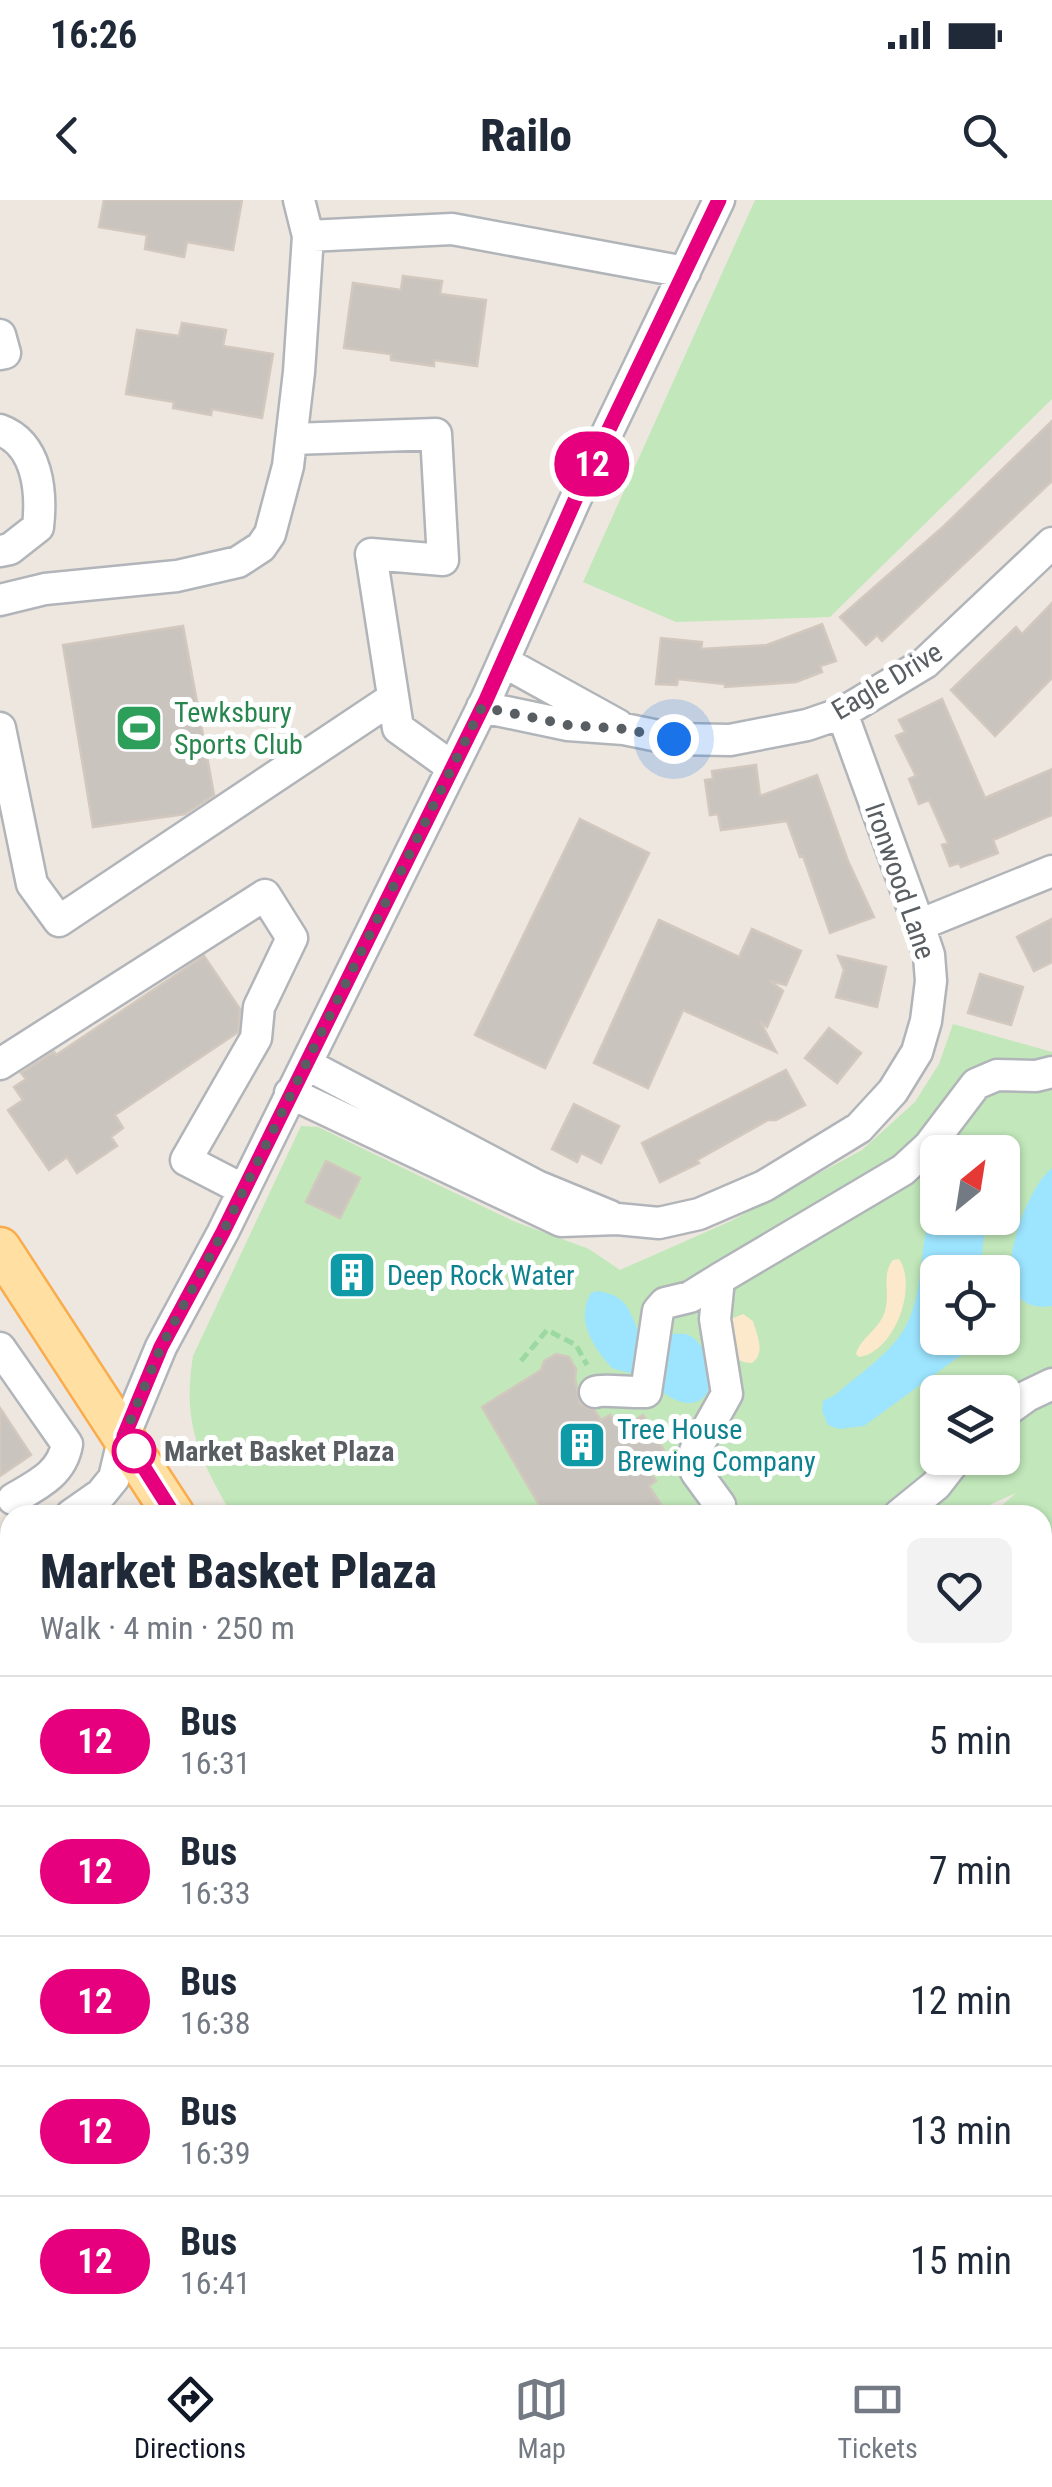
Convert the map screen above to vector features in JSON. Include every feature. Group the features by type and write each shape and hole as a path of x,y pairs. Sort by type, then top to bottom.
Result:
{"main road":[{"path":"0,1248 168,1505"}],"street":[{"path":"0,600 45,589 177,576 238,562 261,547 270,534 292,440 308,236 300,200"},
{"path":"85,1505 114,1478 124,1436 161,1347 244,1190 504,662 575,500 719,200"},
{"path":"308,236 452,229 685,272"},
{"path":"0,335 5,353 0,354"},
{"path":"0,430 12,434 34,464 41,500 38,527 5,550"},
{"path":"292,440 436,434 443,560 371,554 398,728 452,767"},
{"name":"Eagle Drive","path":"482,707 568,725 624,729 674,739 730,740 772,734 842,712 902,678 945,647 1052,544"},
{"name":"Eagle Drive","path":"504,662 624,729"},
{"path":"0,728 32,884 59,921 393,698"},
{"name":"Ironwood Lane","path":"290,1093 562,1222 617,1219 659,1223 700,1214 764,1186 859,1128 893,1091 917,1052 931,981 929,955 842,712"},
{"path":"919,925 1052,871"},
{"path":"0,1064 265,895 292,938 259,1007 256,1038 186,1160 244,1190"},
{"name":"Ironwood Lane","path":"306,1064 537,1186 617,1219"},
{"path":"598,1391 646,1392 654,1320 662,1306 690,1296 903,1170 929,1146 976,1084 997,1075 1036,1076 1052,1072"},
{"path":"719,1279 715,1319 727,1394 696,1451 696,1472 720,1505"},
{"path":"0,1348 68,1444 65,1458 51,1476 12,1499"},
{"path":"1020,1400 1052,1384"},
{"path":"911,1505 944,1475"}],"path":[{"path":"522,1360 547,1330 576,1346 598,1391"}],"green space":[{"path":"755,200 1052,200 1052,399 830,617 676,622 583,582"},
{"path":"953,1024 1052,1052 1052,1505 1002,1505 1016,1493 989,1505 226,1505 210,1475 192,1421 193,1356 301,1126 318,1127 513,1221 589,1249 620,1270 731,1221 862,1150 915,1102 939,1064"}],"sand":[{"path":"899,1259 906,1285 900,1316 883,1343 859,1357 859,1348 884,1315 888,1271 893,1260"},
{"path":"743,1314 753,1321 759,1344 759,1354 752,1363 734,1355 731,1342 729,1320"}],"water":[{"path":"1052,1168 1052,1306 1029,1304 1020,1296 1020,1255 1012,1255 1020,1222"},
{"path":"926,1235 984,1235 982,1255 923,1255"},
{"path":"920,1275 920,1355 963,1355 934,1375 920,1375 920,1385 864,1426 839,1429 828,1425 822,1411 823,1401 835,1395 897,1340 911,1316"},
{"path":"597,1291 622,1301 641,1335 685,1334 696,1340 710,1372 707,1393 690,1403 677,1400 638,1375 612,1368 598,1351 586,1323 587,1303 591,1293"}],"building":[{"path":"104,200 242,200 233,250 187,242 184,257 145,249 147,235 99,227"},
{"path":"403,276 442,281 440,294 486,300 477,366 434,360 434,366 391,360 391,354 344,348 353,283 401,290"},
{"path":"182,323 226,330 223,346 273,354 262,418 212,409 211,415 173,408 174,402 126,394 137,330 179,336"},
{"path":"1052,421 1052,481 882,641 877,635 866,645 840,617 944,526"},
{"path":"1052,603 1052,678 995,736 951,690 1016,627 1022,634"},
{"path":"822,624 836,661 820,666 822,672 796,682 725,687 678,679 677,685 656,684 661,638 702,642 701,649 767,645"},
{"name":"Tewksbury Sports Club","path":"183,626 214,795 185,814 93,827 63,645"},
{"path":"942,699 985,798 1052,769 1052,815 993,840 998,853 961,867 959,863 950,866 942,845 948,843 929,800 919,804 909,779 916,776 896,736 905,732 899,720"},
{"path":"756,765 760,796 817,775 848,861 874,917 830,933 787,821 721,830 718,814 710,815 705,780 713,779 712,771"},
{"path":"580,819 649,853 545,1068 475,1035"},
{"path":"1052,919 1052,962 1034,971 1017,937"},
{"path":"659,920 739,957 752,929 801,951 786,985 770,981 783,991 767,1027 760,1021 776,1052 683,1010 648,1088 594,1063"},
{"path":"204,956 240,1009 238,1032 115,1115 123,1128 111,1137 117,1146 77,1173 67,1157 49,1170 8,1110 23,1100 14,1087 26,1079 21,1073 54,1052 56,1055"},
{"path":"838,956 886,967 877,1007 836,997 844,970"},
{"path":"980,974 1023,987 1011,1025 968,1013"},
{"path":"829,1028 861,1053 837,1083 805,1058"},
{"path":"786,1070 805,1105 776,1120 768,1120 660,1182 642,1143"},
{"path":"574,1104 619,1126 601,1163 581,1153 577,1162 552,1149"},
{"path":"326,1161 360,1178 340,1218 306,1202"},
{"name":"Tree House Brewing Company","path":"556,1354 569,1357 576,1369 580,1404 594,1410 601,1420 610,1415 620,1430 643,1415 669,1459 650,1472 656,1481 649,1486 661,1505 539,1505 482,1407 541,1370 544,1361"},
{"path":"0,1408 31,1455 0,1476"}],"bus line":[{"name":"12","path":"168,1505 124,1436 161,1347 223,1232 486,700 575,500 719,200"}],"place":[{"name":"Tewksbury Sports Club","path":"139,728"},
{"name":"Deep Rock Water","path":"352,1275"},
{"name":"Tree House Brewing Company","path":"582,1445"},
{"name":"Market Basket Plaza","path":"134,1451"}],"route":[{"path":"134,1451 124,1436 161,1347 223,1232 482,707 568,725 624,729 674,739"}]}
